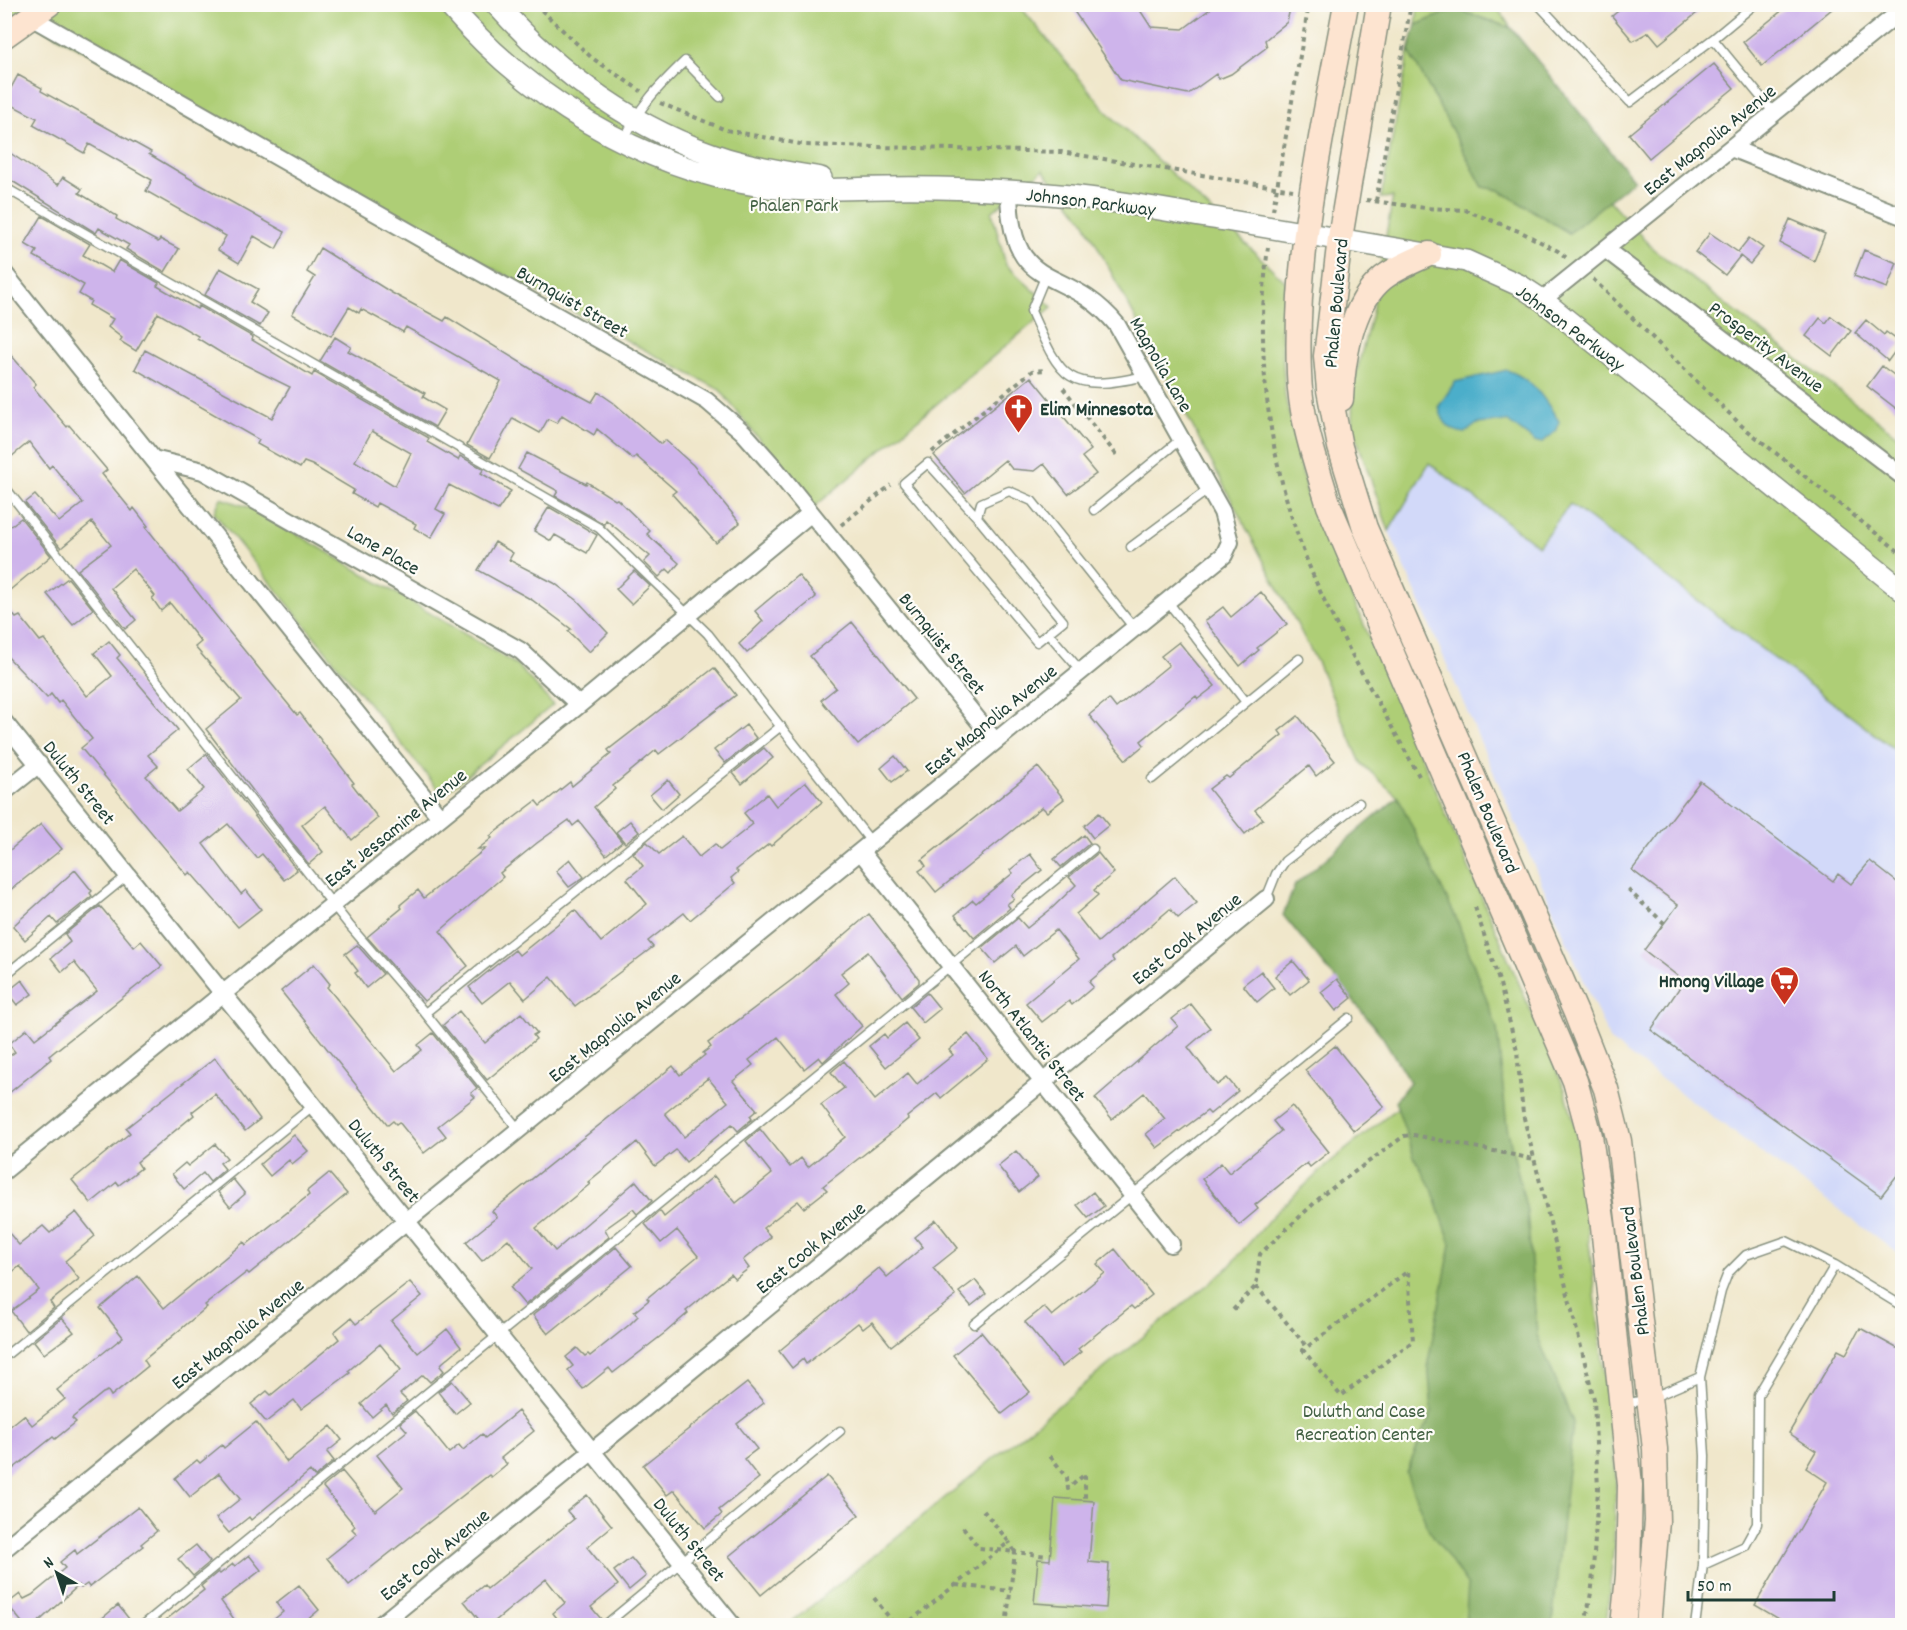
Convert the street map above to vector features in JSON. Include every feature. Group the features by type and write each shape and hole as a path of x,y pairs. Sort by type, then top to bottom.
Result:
{"main road":[{"name":"Phalen Boulevard","path":"1346,4 1306,233 1299,375 1309,439 1329,506 1575,1081 1590,1136 1630,1485 1628,1575 1623,1626"},
{"name":"Phalen Boulevard","path":"1379,4 1340,238 1326,356 1329,390 1340,447 1365,528 1576,1013 1606,1089 1619,1140 1655,1449 1658,1521 1648,1626"},
{"path":"4,36 38,8"},
{"path":"1359,508 1346,452 1341,403 1345,360 1358,315 1368,295 1381,280 1429,254"}],"street":[{"name":"Johnson Parkway","path":"448,4 503,62 543,93 624,141 660,158 710,176 762,186 822,191 884,188 1009,190 1105,200 1466,261 1519,285 1542,300 1902,590"},
{"name":"Johnson Parkway","path":"496,4 538,48 572,77 634,117 725,159 780,172 884,188"},
{"name":"Burnquist Street","path":"38,8 707,401 743,432 995,741"},
{"name":"East Magnolia Avenue","path":"1542,300 1902,10"},
{"path":"1731,148 1902,216"},
{"name":"Magnolia Lane","path":"1009,190 1009,215 1014,240 1027,264 1045,277 1076,290 1105,311 1117,325 1209,489 1226,525"},
{"name":"Prosperity Avenue","path":"1605,249 1902,476"},
{"path":"4,273 440,817"},
{"name":"Lane Place","path":"153,459 203,471 521,651 579,705"},
{"name":"East Jessamine Avenue","path":"4,1172 579,705 811,513"},
{"name":"East Magnolia Avenue","path":"4,1549 1168,602 1224,555 1230,542 1226,525"},
{"name":"Duluth Street","path":"4,722 734,1626"},
{"path":"4,792 39,764"},
{"name":"North Atlantic Street","path":"866,848 950,964 1171,1244"},
{"name":"East Cook Avenue","path":"379,1626 1266,899"}],"lane":[{"path":"1538,4 1630,102 1755,4"},
{"path":"1713,39 1774,113"},
{"path":"624,141 634,117 648,96 685,61 720,97"},
{"path":"4,187 599,528 708,634 781,726 866,848"},
{"path":"1045,277 1031,311 1051,355 1067,374 1090,384 1146,376"},
{"path":"1094,510 1181,439"},
{"path":"928,463 977,517 1063,621 1037,642 904,483 928,463"},
{"path":"4,486 333,905 425,1013 519,1130"},
{"path":"1131,547 1209,489"},
{"path":"977,517 981,503 1009,490 1032,501 1134,628"},
{"path":"1168,602 1246,702"},
{"path":"1048,633 1081,671"},
{"path":"1152,779 1299,659"},
{"path":"425,1013 781,726"},
{"path":"1266,899 1276,874 1285,861 1359,802"},
{"path":"142,1626 1093,849"},
{"path":"4,976 128,875"},
{"path":"974,1324 1349,1018"},
{"path":"4,1358 314,1105"},
{"path":"1695,1626 1703,1565 1705,1456 1700,1377 1721,1291 1728,1273 1746,1255 1786,1241 1835,1265 1902,1306"},
{"path":"1703,1565 1744,1546 1757,1524 1758,1395 1835,1265"},
{"path":"1622,1404 1649,1399 1700,1377"},
{"path":"604,1626 840,1431"}],"path":[{"path":"535,4 592,58 648,96 726,130 805,145 1061,152 1277,187 1309,4"},
{"path":"1411,4 1376,201 1425,208 1465,210 1491,218 1558,250"},
{"path":"1265,267 1262,357 1269,426 1290,510 1331,614 1423,783"},
{"path":"1605,287 1694,381 1742,426 1902,554"},
{"path":"930,453 1032,371 1048,371"},
{"path":"1055,380 1119,458"},
{"path":"836,529 892,484"},
{"path":"1628,890 1664,923"},
{"path":"1472,900 1494,963 1517,1051 1523,1114 1594,1399 1598,1489 1592,1587 1585,1626"},
{"path":"1233,1310 1256,1286 1260,1254 1324,1194 1404,1136 1414,1135 1534,1159"},
{"path":"1408,1271 1413,1341 1341,1396 1304,1350 1307,1347 1353,1313 1408,1271"},
{"path":"1256,1286 1307,1347"},
{"path":"1050,1456 1067,1477 1068,1489 1085,1474 1085,1500"},
{"path":"983,1510 1016,1552 1006,1626"},
{"path":"963,1527 980,1548 1048,1556"},
{"path":"904,1626 1009,1542"},
{"path":"955,1585 1011,1590"},
{"path":"874,1598 896,1626"},
{"path":"911,1620 916,1626"}],"shaded area":[{"path":"1352,426 1902,615 1902,1256 1610,1041 1389,531"}],"green space":[{"path":"1495,4 1511,28 1455,9 1416,25 1418,5"},
{"path":"4,5 1019,5 1108,113 1286,282 1281,329 1285,396 1307,493 1565,1090 1576,1129 1616,1477 1614,1543 1606,1625 788,1625 1228,1268 1272,1216 1329,1163 1497,1028 1398,797 1361,763 1318,664 1083,219 1043,170 992,212 1006,265 1052,307 813,508 720,390 6,9"},
{"path":"1455,9 1511,28 1634,180 1569,233 1499,190 1483,187 1409,51 1416,25"},
{"path":"1409,51 1483,187 1499,190 1569,233 1609,200 1652,248 1902,439 1902,755 1570,504 1538,546 1429,463 1389,531 1352,426 1353,385 1372,313 1393,197 1381,198"},
{"path":"221,498 257,510 517,665 553,705 443,795 214,513"},
{"path":"1398,797 1457,920 1497,1028 1507,1127 1527,1211 1537,1335 1573,1422 1552,1625 1465,1625 1468,1586 1429,1530 1406,1473 1432,1412 1428,1362 1451,1244 1432,1189 1414,1157 1395,1101 1410,1082 1382,1036 1283,915 1295,885"}],"water":[{"path":"1507,370 1524,379 1537,390 1559,421 1557,430 1543,442 1535,442 1507,421 1477,424 1465,433 1450,428 1439,406 1455,382"}],"building":[{"path":"1069,4 1136,4 1151,27 1183,29 1217,4 1291,4 1287,22 1265,40 1267,47 1231,74 1219,79 1216,74 1188,94 1121,80"},
{"path":"1627,4 1708,4 1659,44 1649,32 1633,41 1612,16"},
{"path":"1790,4 1838,4 1762,66 1743,42"},
{"path":"1714,64 1734,88 1649,158 1629,134"},
{"path":"18,75 42,88 41,91 151,152 149,154 199,184 285,232 276,249 254,236 239,263 218,250 226,236 146,191 152,180 89,144 84,153 33,125 37,118 4,101"},
{"path":"4,149 58,185 63,177 82,189 79,193 117,216 116,219 158,242 160,239 179,249 165,272 126,249 129,245 99,228 96,233 4,176"},
{"path":"42,216 90,244 83,255 112,272 119,260 159,283 157,286 197,309 199,306 253,337 252,340 312,376 314,372 429,438 427,442 458,460 460,456 484,469 481,473 511,491 498,510 449,485 436,509 445,514 431,538 414,528 416,524 377,503 375,507 352,494 354,490 312,465 304,462 300,468 257,444 259,440 135,369 145,350 272,418 290,387 223,354 197,338 198,336 158,313 136,351 120,341 122,338 108,327 113,319 89,305 91,301 79,294 84,285 34,256 37,251 25,244","holes":["372,431 411,453 395,486 355,461"]},
{"path":"1790,219 1825,234 1814,261 1780,243"},
{"path":"1710,233 1738,252 1749,238 1763,248 1750,264 1740,256 1725,275 1695,252"},
{"path":"320,248 392,293 444,321 447,317 536,372 592,402 598,392 661,444 665,440 693,465 740,523 716,543 672,494 676,491 636,456 633,459 597,429 594,435 562,415 557,423 548,419 540,433 513,418 490,458 467,445 501,381 406,327 403,332 361,309 359,313 349,307 331,336 292,314 315,277 307,272"},
{"path":"1864,250 1897,263 1887,288 1854,276"},
{"path":"220,268 258,289 250,302 268,313 260,326 205,295"},
{"path":"1831,316 1851,331 1832,356 1806,336 1820,318 1826,323"},
{"path":"1866,320 1884,335 1886,332 1901,343 1888,361 1855,333"},
{"path":"335,337 351,347 348,351 425,393 423,397 445,410 435,427 320,361"},
{"path":"4,347 36,384 33,387 107,470 102,474 132,511 134,508 148,526 146,527 217,617 297,715 300,713 354,783 352,784 378,818 352,840 325,806 302,825 323,852 309,864 307,862 206,729 241,700 195,647 201,642 170,603 161,611 152,598 155,596 133,569 111,588 136,620 125,629 78,570 111,545 92,522 61,548 25,503 35,495 59,522 83,503 52,465 49,468 29,442 4,463"},
{"path":"1882,366 1902,381 1902,413 1867,386"},
{"name":"Elim Minnesota","path":"1031,377 1091,450 1082,457 1096,474 1068,494 1044,464 1035,471 1012,469 1005,460 965,493 934,455"},
{"path":"527,453 586,484 587,482 615,500 617,499 650,531 647,534 679,563 671,573 667,569 659,577 644,562 650,556 606,520 604,524 555,496 558,491 518,469"},
{"path":"549,507 597,535 587,553 555,535 551,541 534,531"},
{"path":"21,518 51,556 4,595 4,531"},
{"path":"495,542 513,553 509,560 554,583 577,600 608,633 589,652 568,631 571,629 532,600 478,570"},
{"path":"634,571 650,586 631,604 616,589"},
{"path":"798,575 816,597 747,653 739,644 763,621 755,611"},
{"path":"68,578 93,609 73,625 47,594"},
{"path":"1261,592 1287,624 1257,648 1259,650 1240,666 1205,621 1223,607 1231,617"},
{"path":"4,604 16,618 20,616 40,641 44,639 87,696 112,676 94,653 109,641 120,655 117,658 178,730 148,755 158,766 146,776 177,811 204,789 188,769 206,754 297,870 284,880 262,854 257,858 228,824 203,844 241,894 246,890 261,909 238,927 190,872 187,875 81,748 92,739 61,700 58,703 51,694 47,698 4,653"},
{"path":"852,622 914,699 858,745 821,700 836,688 810,656"},
{"path":"1179,642 1215,686 1198,699 1196,696 1141,741 1144,745 1126,760 1089,715 1109,699 1116,708 1169,665 1161,656"},
{"path":"714,668 736,695 659,754 656,750 613,786 615,789 594,807 622,842 606,855 579,821 573,826 569,820 537,843 500,873 503,877 440,931 468,966 424,1001 367,937 402,908 400,905 418,890 424,898 485,849 478,849 492,838 490,836 536,801 540,806 570,782 572,786 611,754 608,750"},
{"path":"1298,716 1335,761 1316,776 1309,766 1255,810 1263,819 1245,834 1209,789 1226,776 1229,778 1282,735 1279,731"},
{"path":"746,725 756,738 725,763 714,750"},
{"path":"764,748 773,758 742,784 733,773"},
{"path":"895,756 907,771 892,782 881,768"},
{"path":"1038,767 1064,799 1047,812 1042,807 936,892 919,871 926,866 922,860"},
{"path":"668,780 679,794 662,809 650,795"},
{"name":"Hmong Village","path":"1700,781 1833,881 1838,874 1851,884 1870,861 1902,886 1902,1169 1881,1196 1651,1030 1684,981 1644,950 1678,905 1632,870"},
{"path":"806,782 822,802 771,846 769,844 736,870 738,872 731,878 735,883 690,920 684,913 648,941 653,947 575,1006 551,977 525,999 510,981 482,1003 469,987 515,950 519,955 575,910 601,942 647,904 627,879 643,866 633,853 647,842 659,854 682,836 699,857 715,844 720,850 753,824 744,813 767,794 776,806"},
{"path":"1099,813 1109,825 1093,838 1084,826"},
{"path":"630,821 639,832 625,843 616,832"},
{"path":"41,824 62,849 4,895 4,855"},
{"path":"1084,835 1090,843 1061,867 1054,859"},
{"path":"1098,853 1114,873 1094,890 1098,895 1076,914 1098,942 1175,876 1197,903 1178,918 1170,909 1112,958 1114,961 1089,982 1093,987 1072,1005 1069,1001 1042,1022 1026,1003 1079,959 1056,930 1023,956 1016,946 995,963 982,948 1018,918 1027,928 1051,909 1076,885 1069,877"},
{"path":"1030,854 1042,870 1011,895 1014,899 1007,904 1010,908 974,938 955,915 973,900 976,903 1013,873 1010,870"},
{"path":"570,859 584,877 569,887 556,871"},
{"path":"75,870 92,891 90,893 92,896 57,924 51,917 25,940 13,926"},
{"path":"100,906 134,947 141,941 162,966 49,1056 51,1059 4,1097 4,1060 15,1052 9,1044 27,1029 35,1039 97,991 74,962 62,972 51,958 70,942 65,934"},
{"path":"869,914 919,979 919,983 902,997 868,952 841,973 849,983 836,994 862,1026 823,1062 819,1057 804,1069 778,1037 749,1060 753,1065 733,1081 757,1110 750,1116 752,1119 738,1131 732,1124 686,1162 676,1150 655,1166 637,1142 588,1182 590,1184 536,1228 555,1251 636,1181 652,1201 637,1214 633,1209 605,1229 609,1237 525,1305 510,1287 532,1269 508,1239 482,1261 466,1242 497,1217 492,1211 673,1066 680,1075 705,1055 703,1053 711,1047 708,1043 793,979","holes":["708,1078 728,1102 684,1137 665,1113"]},
{"path":"357,945 383,974 366,988 355,973 358,971 345,954"},
{"path":"1293,961 1309,980 1290,995 1275,976"},
{"path":"314,964 330,984 327,987 396,1071 422,1050 418,1045 433,1033 477,1088 471,1093 475,1097 438,1126 446,1136 424,1153 399,1122 396,1124 393,1121 388,1125 281,991"},
{"path":"1261,971 1274,988 1257,1002 1243,985"},
{"path":"1337,979 1352,998 1336,1011 1321,992"},
{"path":"22,980 32,994 17,1005 7,992"},
{"path":"927,993 940,1009 923,1023 910,1007"},
{"path":"1191,1004 1210,1028 1188,1047 1217,1085 1227,1078 1238,1091 1210,1114 1207,1111 1157,1148 1146,1134 1165,1119 1144,1093 1112,1119 1095,1098 1178,1026 1172,1019"},
{"path":"459,1011 485,1043 521,1013 537,1033 533,1035 536,1039 487,1080 443,1025"},
{"path":"905,1023 919,1040 886,1067 869,1046 884,1034 887,1038"},
{"path":"968,1034 988,1059 941,1098 937,1093 907,1117 908,1119 880,1142 823,1186 827,1190 804,1208 798,1201 763,1228 771,1237 743,1260 749,1268 735,1279 731,1274 686,1311 688,1313 666,1332 613,1373 609,1368 583,1389 568,1370 573,1366 566,1357 577,1348 585,1356 588,1354 590,1356 638,1316 634,1312 649,1300 647,1298 698,1256 677,1230 661,1243 645,1224 660,1211 664,1217 714,1176 736,1203 772,1174 746,1141 760,1129 790,1167 801,1158 808,1167 845,1137 821,1105 844,1088 831,1072 844,1061 875,1100 908,1073 917,1084 953,1055 949,1050"},
{"path":"1335,1046 1384,1107 1354,1131 1305,1070"},
{"path":"215,1058 260,1119 245,1131 215,1094 192,1112 194,1115 137,1162 141,1168 119,1185 117,1182 91,1203 72,1180 130,1133 126,1128"},
{"path":"1292,1106 1329,1152 1310,1167 1307,1163 1255,1205 1258,1209 1239,1225 1202,1179 1221,1163 1229,1173 1281,1131 1273,1121"},
{"path":"294,1135 308,1151 292,1164 289,1160 270,1176 260,1164"},
{"path":"215,1144 227,1158 220,1163 225,1169 210,1182 203,1173 184,1189 172,1174 185,1163 188,1166"},
{"path":"1016,1151 1038,1177 1019,1192 998,1166"},
{"path":"329,1173 347,1194 249,1274 247,1272 205,1305 207,1307 144,1360 148,1366 111,1396 108,1391 103,1393 72,1418 76,1422 55,1439 53,1437 4,1476 4,1431 24,1415 32,1425 65,1399 57,1390 123,1337 100,1308 138,1276 164,1308 244,1242 246,1245 309,1195 307,1191"},
{"path":"233,1179 245,1194 230,1207 218,1192"},
{"path":"1093,1192 1104,1206 1088,1218 1077,1205"},
{"path":"76,1212 95,1236 65,1261 79,1279 50,1302 54,1308 26,1331 11,1311 39,1290 20,1266 11,1273 4,1265 4,1227 19,1245 43,1226 50,1233"},
{"path":"936,1220 958,1248 933,1268 956,1296 891,1346 872,1322 863,1329 858,1323 806,1364 803,1359 792,1368 779,1351 879,1268 887,1277 923,1247 915,1237"},
{"path":"616,1247 632,1266 548,1334 533,1315"},
{"path":"1115,1249 1152,1295 1134,1309 1131,1306 1078,1349 1081,1352 1062,1367 1025,1322 1044,1307 1052,1316 1105,1273 1097,1264"},
{"path":"975,1280 986,1294 971,1306 959,1292"},
{"path":"410,1282 422,1296 391,1321 418,1353 447,1329 461,1347 442,1363 440,1366 444,1371 430,1382 423,1375 400,1394 407,1401 392,1413 386,1405 372,1417 361,1404 401,1370 380,1344 348,1371 350,1373 301,1409 294,1400 266,1422 251,1404 267,1391 271,1395 339,1339 334,1332 351,1318 356,1324"},
{"path":"62,1318 74,1332 44,1354 34,1341"},
{"path":"1860,1328 1902,1351 1902,1626 1791,1626 1755,1605 1827,1482 1806,1468 1816,1451 1789,1433 1838,1350 1846,1354"},
{"path":"981,1332 1030,1392 1002,1414 953,1355"},
{"path":"452,1381 470,1402 455,1414 438,1392"},
{"path":"747,1383 764,1403 737,1424 757,1449 744,1459 759,1478 719,1510 722,1514 705,1528 674,1490 667,1495 643,1465"},
{"path":"415,1411 449,1453 459,1445 463,1450 482,1434 485,1438 518,1411 534,1431 501,1458 507,1464 491,1477 489,1475 349,1585 327,1558 357,1534 352,1529 355,1526 323,1487 342,1471 375,1511 403,1488 377,1455 407,1431 400,1423"},
{"path":"256,1422 287,1462 331,1426 342,1440 327,1452 334,1461 315,1477 310,1471 251,1520 249,1517 229,1533 216,1518 240,1499 219,1473 190,1497 175,1478 197,1460 200,1463 222,1445 224,1448"},
{"path":"827,1476 859,1515 761,1595 729,1556"},
{"path":"587,1495 612,1526 587,1547 618,1585 591,1607 602,1620 598,1626 563,1626 553,1613 565,1603 546,1579 489,1626 484,1626 464,1601 484,1585 487,1589 574,1519 567,1511"},
{"path":"1055,1498 1094,1501 1089,1562 1109,1564 1106,1608 1034,1603 1038,1559 1050,1560"},
{"path":"138,1507 157,1531 141,1544 143,1546 89,1587 87,1584 81,1588 79,1585 34,1626 25,1626 7,1604 20,1594 24,1599 32,1595 65,1568 60,1562 75,1550 77,1554"},
{"path":"196,1545 210,1562 193,1576 178,1559"},
{"path":"249,1555 261,1570 221,1601 239,1626 158,1626 204,1590 201,1586 218,1572 220,1574 233,1564 235,1566"},
{"path":"631,1558 646,1576 629,1590 614,1571"},
{"path":"299,1585 319,1610 300,1626 266,1626 283,1612 276,1603"},
{"path":"118,1605 129,1619 121,1626 93,1626"}],"place":[{"name":"Elim Minnesota","path":"1019,434"},
{"name":"Hmong Village","path":"1785,1006"}],"park label":[{"name":"Phalen Park","path":"794,204"},
{"name":"Duluth and Case Recreation Center","path":"1364,1422"}]}
